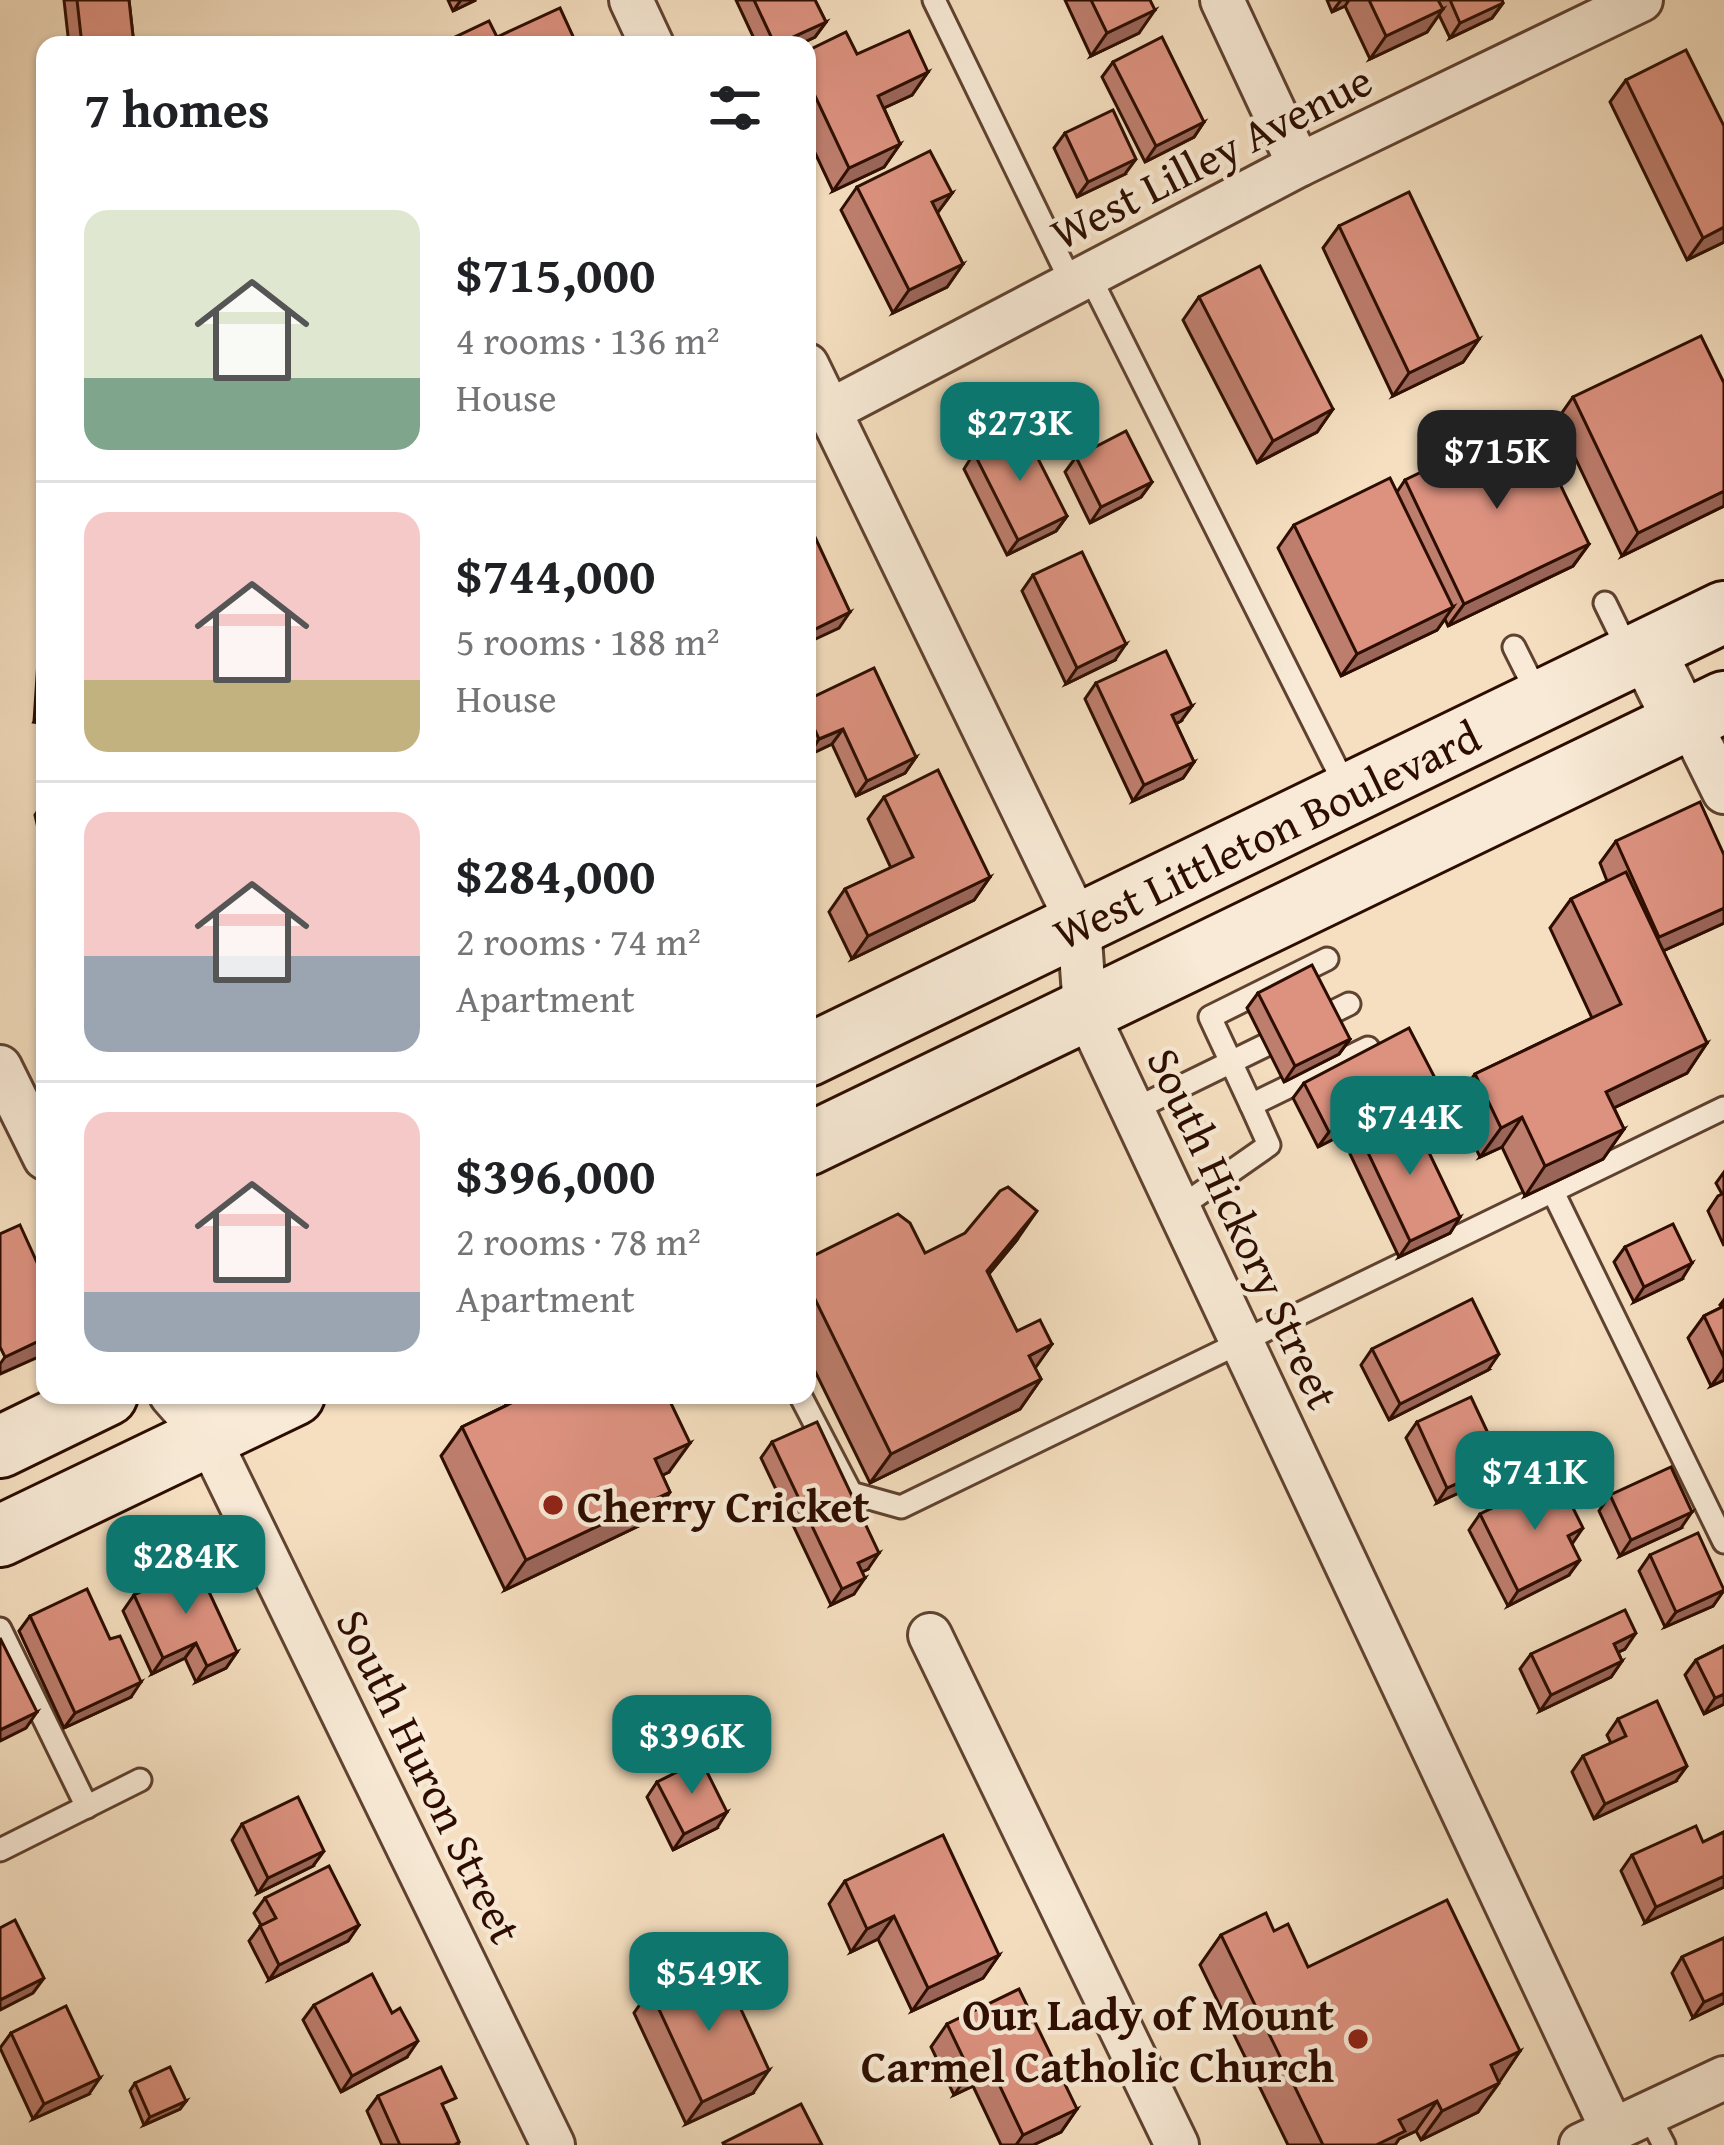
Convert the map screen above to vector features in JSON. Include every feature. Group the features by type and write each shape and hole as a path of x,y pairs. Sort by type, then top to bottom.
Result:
{"main road":[{"name":"West Littleton Boulevard","path":"816,1052 1724,612"},
{"name":"West Littleton Boulevard","path":"816,1141 1693,717"},
{"path":"0,1447 88,1404"},
{"path":"0,1536 189,1416 249,1404"}],"street":[{"path":"631,0 648,36"},
{"path":"1222,0 1299,165"},
{"name":"West Lilley Avenue","path":"831,410 1299,165 1641,0"},
{"name":"South Hickory Street","path":"816,381 1079,925 1085,1009 1626,2134"},
{"path":"1642,651 1693,717 1724,792"},
{"path":"0,1067 36,1140"},
{"name":"South Huron Street","path":"189,1416 553,2145"},
{"path":"930,1635 1177,2145"},
{"path":"1626,2134 1724,2078"}],"lane":[{"path":"934,0 1349,794"},
{"path":"1605,603 1642,651"},
{"path":"1514,647 1540,700"},
{"path":"1179,1208 1269,1145 1210,1017 1328,959"},
{"path":"1321,1018 1349,1004"},
{"path":"1133,1110 1266,1045"},
{"path":"1251,1105 1368,1048"},
{"path":"805,1404 851,1493 901,1508 1724,1108"},
{"path":"1553,1192 1724,1542"},
{"path":"0,1629 87,1807"},
{"path":"0,1850 140,1780"}],"building":[{"path":"77,0 129,0 133,36 81,36"},
{"path":"754,0 815,0 826,22 795,36 771,36"},
{"path":"1091,0 1150,0 1155,10 1107,33"},
{"path":"1369,0 1438,0 1443,9 1386,36"},
{"path":"1450,0 1502,0 1503,3 1460,23"},
{"path":"560,8 573,36 499,36"},
{"path":"489,21 496,36 457,36"},
{"path":"909,31 928,72 878,96 900,144 849,168 816,98 816,47 846,32 857,54"},
{"path":"1162,37 1204,122 1156,146 1113,62"},
{"path":"1686,50 1724,126 1724,227 1703,238 1626,80"},
{"path":"1113,110 1136,159 1088,182 1065,133"},
{"path":"930,151 952,193 932,202 963,264 909,290 857,187"},
{"path":"1409,192 1479,339 1409,373 1339,226"},
{"path":"1260,266 1333,409 1273,441 1199,297"},
{"path":"1701,336 1724,383 1724,491 1638,533 1573,397"},
{"path":"1529,420 1589,544 1464,604 1405,480"},
{"path":"1023,429 1067,516 1018,540 974,453"},
{"path":"1126,431 1152,482 1101,507 1076,457"},
{"path":"1390,478 1453,607 1357,654 1294,525"},
{"path":"816,539 850,612 816,629"},
{"path":"1082,552 1126,644 1077,668 1033,575"},
{"path":"1166,651 1192,706 1172,715 1194,762 1144,785 1096,683"},
{"path":"874,668 916,757 867,781 843,729 819,739 816,696"},
{"path":"938,770 990,877 868,936 845,889 913,857 884,797"},
{"path":"1700,802 1724,855 1724,908 1659,937 1616,841"},
{"path":"1626,872 1707,1043 1606,1092 1624,1129 1545,1166 1522,1117 1501,1128 1475,1074 1621,1004 1571,899"},
{"path":"1312,965 1350,1039 1295,1066 1258,993"},
{"path":"1409,1028 1435,1078 1329,1132 1304,1083"},
{"path":"1411,1115 1460,1217 1410,1241 1361,1138"},
{"path":"1008,1187 1037,1211 987,1271 1017,1331 1040,1320 1052,1344 1029,1356 1041,1379 891,1454 816,1301 816,1255 898,1214 910,1223 925,1253 965,1233"},
{"path":"1673,1224 1692,1263 1644,1287 1625,1247"},
{"path":"20,1225 36,1260 36,1342 5,1357 0,1347 0,1234"},
{"path":"1472,1299 1499,1354 1400,1404 1372,1349"},
{"path":"1724,1306 1724,1358 1704,1316"},
{"path":"1471,1397 1502,1463 1447,1488 1417,1422"},
{"name":"Cherry Cricket","path":"509,1404 671,1404 690,1443 655,1459 670,1492 526,1560 462,1427"},
{"path":"817,1422 879,1553 858,1563 865,1578 842,1589 772,1442"},
{"path":"1671,1467 1692,1512 1631,1540 1610,1495"},
{"path":"1557,1476 1583,1528 1568,1536 1580,1560 1518,1591 1480,1514"},
{"path":"1698,1533 1724,1590 1676,1612 1650,1555"},
{"path":"197,1566 237,1652 207,1666 196,1643 163,1658 134,1595"},
{"path":"87,1589 110,1639 120,1636 141,1682 75,1713 30,1616"},
{"path":"1625,1610 1636,1633 1614,1644 1622,1661 1551,1695 1531,1654"},
{"path":"0,1638 37,1712 0,1730"},
{"path":"1724,1646 1724,1694 1715,1698 1696,1660"},
{"path":"1657,1701 1687,1766 1605,1804 1583,1756 1626,1736 1618,1719"},
{"path":"701,1760 727,1812 684,1834 657,1782"},
{"path":"298,1797 324,1851 268,1878 242,1824"},
{"path":"1696,1826 1703,1842 1724,1832 1724,1876 1656,1907 1632,1855"},
{"path":"943,1835 999,1955 928,1988 894,1916 867,1929 845,1881"},
{"path":"329,1866 359,1925 279,1965 260,1926 276,1918 265,1898"},
{"name":"Our Lady of Mount Carmel Catholic Church","path":"1447,1900 1520,2051 1491,2065 1499,2083 1442,2111 1437,2101 1399,2120 1405,2131 1376,2145 1323,2145 1221,1935 1266,1913 1274,1931 1288,1924 1308,1967"},
{"path":"15,1920 44,1978 0,2000 0,1928"},
{"path":"1724,1938 1724,1993 1704,2002 1682,1957"},
{"path":"703,1965 719,1999 733,1992 769,2070 702,2102 650,1990"},
{"path":"372,1974 392,2013 400,2008 418,2041 352,2076 314,2005"},
{"path":"1019,1989 1077,2109 1023,2135 989,2063 970,2072 947,2024"},
{"path":"66,2006 100,2078 44,2104 11,2033"},
{"path":"170,2067 186,2101 150,2117 135,2083"},
{"path":"441,2067 456,2098 442,2104 459,2142 400,2145 378,2096"},
{"path":"801,2104 822,2145 724,2145 723,2143"}],"place":[{"name":"Cherry Cricket","path":"553,1505"},
{"name":"Our Lady of Mount Carmel Catholic Church","path":"1358,2039"}]}
